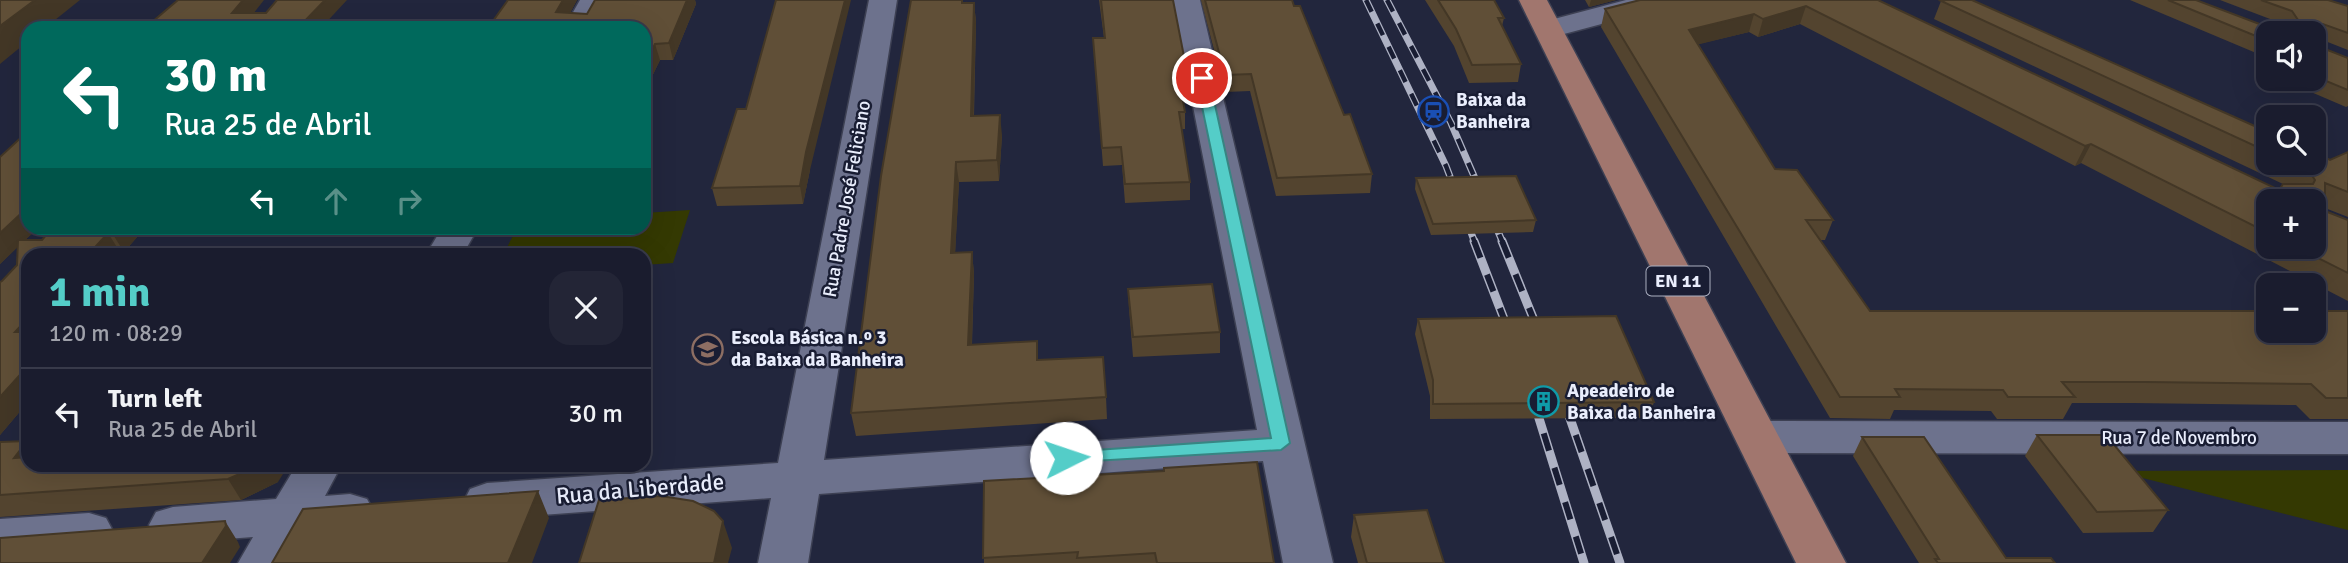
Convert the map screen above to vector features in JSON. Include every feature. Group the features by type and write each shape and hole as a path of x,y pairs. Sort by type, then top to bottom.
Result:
{"main road":[{"name":"EN 11","path":"1541,15 1821,563"}],"street":[{"path":"582,21 594,0"},
{"name":"Rua Padre José Feliciano","path":"783,563 883,0"},
{"path":"1186,0 1308,563"},
{"path":"1541,15 1659,0"},
{"name":"Rua 7 de Novembro","path":"1757,437 2348,438"},
{"name":"Rua da Liberdade","path":"440,505 1281,443"},
{"path":"263,563 316,472"},
{"path":"0,538 385,509"}],"green space":[{"path":"690,210 673,263 651,265 651,248 507,248 513,235 651,235 651,213"},
{"path":"2348,470 2348,530 2115,471"}],"building":[{"path":"0,0 35,0 0,26"},
{"path":"178,0 243,0 232,13 266,13 277,0 325,0 305,21 153,21"},
{"path":"508,0 563,0 556,12 587,14 595,0 687,0 669,43 655,44 651,52 651,21 493,21"},
{"path":"776,0 845,0 806,152 800,186 712,188 737,109 746,109"},
{"path":"911,0 962,0 962,3 974,3 971,116 1000,115 997,160 956,162 951,253 972,252 968,345 1037,341 1037,360 1103,357 1106,397 851,413 881,176"},
{"path":"1101,0 1173,0 1188,77 1179,77 1185,112 1179,112 1190,182 1125,184 1121,147 1102,148 1093,38 1105,38"},
{"path":"1205,0 1292,0 1294,6 1300,6 1344,115 1350,114 1372,174 1277,178 1251,74 1225,75"},
{"path":"1438,0 1494,0 1504,18 1498,18 1521,64 1472,65 1456,29"},
{"path":"1640,0 1878,0 2277,189 2256,189 2256,227 2091,144 2085,146 1806,6 1763,19 1754,14 1689,30 1775,169 1797,170 1833,220 1806,220 1870,311 2256,311 2256,343 2326,343 2326,311 2348,311 2348,398 2326,398 2311,384 2146,382 2062,382 2075,397 2008,397 2003,390 1895,389 1900,397 1840,397 1605,9"},
{"path":"1972,0 2256,127 2256,146 1941,1"},
{"path":"2168,0 2196,0 2256,23 2256,36"},
{"path":"2261,0 2328,0 2348,6 2348,33 2326,25 2326,21 2288,21 2298,20 2292,11"},
{"path":"2326,49 2348,58 2348,90 2326,81"},
{"path":"21,138 21,214 0,233 0,157"},
{"path":"2348,152 2348,192 2325,183 2325,189 2280,189 2283,184 2313,184 2315,180 2312,175 2326,175 2326,158 2330,160"},
{"path":"1516,176 1536,220 1433,224 1416,178"},
{"path":"2326,211 2348,220 2348,273 2320,259 2326,259"},
{"path":"46,235 106,235 94,248 21,248 21,326 15,332 21,332 21,374 0,397 0,282 17,265 18,240 42,240"},
{"path":"1212,284 1220,332 1133,337 1128,289"},
{"path":"1616,316 1654,402 1433,404 1433,380 1418,319"},
{"path":"2037,435 2106,435 2168,510 2097,512"},
{"path":"1862,437 1924,437 2006,558 2051,558 2055,563 1938,563 1935,559 1939,559"},
{"path":"21,441 21,449 14,458 21,458 21,472 244,472 228,479 0,495 0,442"},
{"path":"1257,462 1274,563 1157,563 1155,553 1077,558 1078,552 983,558 984,481 1164,471 1164,468"},
{"path":"538,491 508,563 272,563 303,509"},
{"path":"661,496 693,501 714,511 723,521 714,563 579,563 599,500"},
{"path":"1427,510 1444,563 1367,563 1354,515"},
{"path":"225,521 226,526 202,563 0,563 0,538"}],"railway":[{"path":"1366,0 1446,166 1475,243"},
{"path":"1387,0 1451,123 1503,243"},
{"path":"1474,241 1511,337"},
{"path":"1502,241 1540,335"},
{"path":"1533,399 1584,563"},
{"path":"1564,401 1620,563"}],"place":[{"name":"Baixa da Banheira","path":"1433,111"},
{"name":"Escola Básica n.º 3 da Baixa da Banheira","path":"708,349"},
{"name":"Apeadeiro de Baixa da Banheira","path":"1544,402"}],"route":[{"path":"1066,458 1281,443 1202,78"}]}
